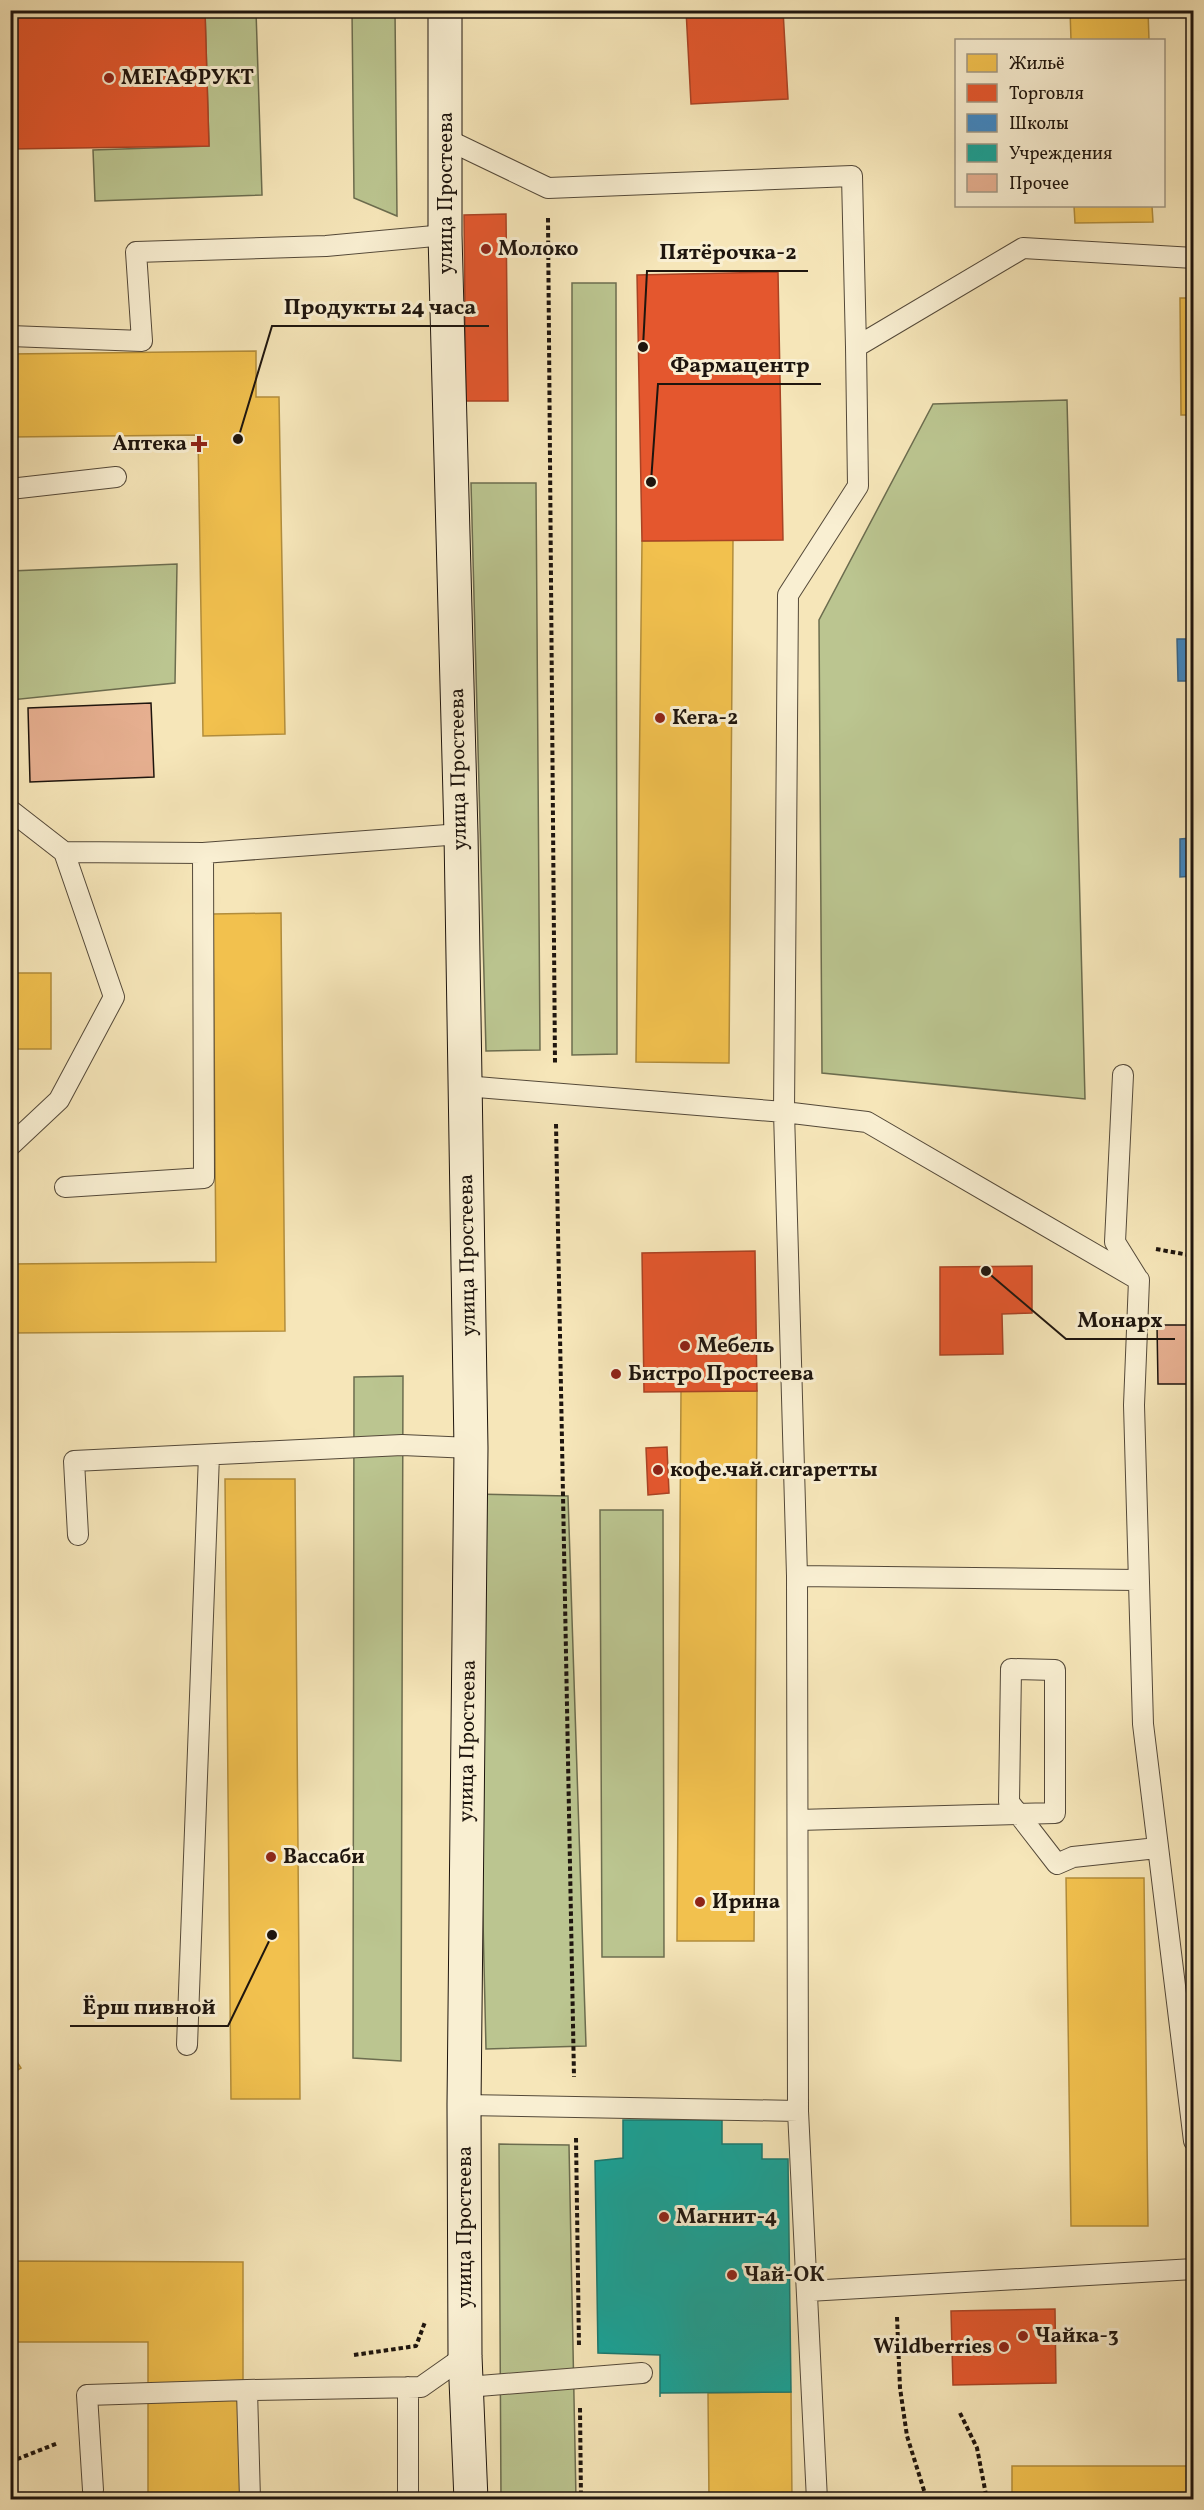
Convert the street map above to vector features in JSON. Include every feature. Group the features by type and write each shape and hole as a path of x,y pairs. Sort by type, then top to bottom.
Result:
{"street":[{"name":"улица Простеева","path":"445,10 445,236 460,834 471,1448 464,2105 466,2371 471,2499"}],"lane":[{"path":"446,139 548,188 852,176 858,486 788,595 784,1112 797,1576 798,2111 817,2499"},
{"path":"10,336 142,341 136,252 326,246 445,236"},
{"path":"856,347 1023,248 1194,258"},
{"path":"10,489 116,477"},
{"path":"10,810 64,852 114,997 59,1100 10,1146"},
{"path":"64,852 203,852 460,834"},
{"path":"65,1187 204,1178 203,852"},
{"path":"1123,1075 1115,1242 1139,1280 1134,1405 1137,1580 1143,1724 1194,2141"},
{"path":"465,1086 784,1112 867,1122 1139,1280"},
{"path":"78,1535 74,1461 402,1445 471,1448"},
{"path":"187,2045 209,1455"},
{"path":"797,1576 1137,1580"},
{"path":"798,1820 1018,1814 1055,1813 1055,1670 1011,1669 1009,1802 1018,1814 1057,1864 1073,1857 1157,1848"},
{"path":"464,2105 798,2111"},
{"path":"808,2290 1194,2269"},
{"path":"93,2490 87,2396 421,2387 466,2371 579,2378 642,2373"},
{"path":"408,2387 408,2499"},
{"path":"247,2390 250,2499"}],"path":[{"path":"548,188 555,1093 582,2499"},
{"path":"896,2286 900,2388 907,2436 927,2499"},
{"path":"960,2413 977,2448 987,2499"}],"green space":[{"path":"205,11 256,11 262,195 95,201 93,150 209,146"},
{"path":"352,11 395,11 397,216 354,198"},
{"path":"572,283 616,283 617,1054 572,1055"},
{"path":"1067,400 1085,1099 822,1073 819,620 933,404"},
{"path":"471,483 536,483 540,1050 486,1051"},
{"path":"177,564 175,683 11,700 11,571"},
{"path":"403,1376 401,2061 353,2058 354,1377"},
{"path":"473,1494 568,1496 586,2046 486,2049"},
{"path":"600,1510 663,1510 664,1957 602,1957"},
{"path":"499,2144 569,2145 576,2499 501,2499"}],"building: Жильё":[{"path":"1070,10 1148,10 1149,39 1071,39"},
{"path":"1074,207 1152,207 1153,222 1075,223"},
{"path":"1180,298 1194,298 1194,415 1181,415"},
{"path":"256,351 256,397 279,397 285,734 203,736 198,435 10,437 10,354"},
{"path":"733,540 729,1063 636,1062 642,541"},
{"path":"281,913 285,1331 10,1333 10,1264 216,1262 213,914"},
{"path":"10,973 51,973 51,1049 10,1049"},
{"path":"681,1391 757,1391 754,1941 677,1941"},
{"path":"225,1479 295,1479 300,2099 231,2099"},
{"path":"1066,1878 1144,1878 1148,2226 1071,2226"},
{"path":"10,2051 21,2068 10,2075"},
{"path":"10,2261 243,2262 243,2500 148,2500 148,2342 10,2342"},
{"path":"791,2392 792,2500 709,2500 708,2393"},
{"path":"1012,2466 1194,2466 1194,2500 1012,2500"}],"building: Торговля":[{"name":"МЕГАФРУКТ","path":"10,10 205,10 209,146 10,149"},
{"path":"686,10 783,10 788,99 691,104"},
{"path":"506,214 508,401 466,401 464,215"},
{"path":"778,272 783,540 642,541 637,275"},
{"path":"755,1251 757,1391 644,1392 642,1253"},
{"path":"1032,1266 1032,1313 1002,1314 1003,1354 940,1355 940,1267"},
{"name":"кофе.чай.сигаретты","path":"667,1447 669,1493 648,1495 646,1448"},
{"name":"Wildberries","path":"1055,2309 1056,2383 953,2385 951,2311"}],"building: Школы":[{"path":"1177,639 1194,639 1194,733 1191,733 1191,681 1178,681"},
{"path":"1192,784 1194,784 1194,876 1180,877 1180,839 1193,838"}],"building: Учреждения":[{"path":"623,2120 722,2120 722,2144 762,2144 762,2159 788,2159 791,2392 660,2393 660,2355 598,2353 595,2161 623,2158"}],"building: Прочее":[{"path":"151,703 154,777 30,782 28,708"},
{"path":"1157,1325 1194,1325 1194,1384 1158,1384"}],"place":[{"name":"МЕГАФРУКТ","path":"109,78"},
{"name":"Молоко","path":"486,249"},
{"name":"Пятёрочка-2","path":"643,347"},
{"name":"Продукты 24 часа","path":"238,439"},
{"name":"Аптека","path":"199,444"},
{"name":"Фармацентр","path":"651,482"},
{"name":"Кега-2","path":"660,718"},
{"name":"Монарх","path":"986,1271"},
{"name":"Мебель","path":"685,1346"},
{"name":"Бистро Простеева","path":"616,1374"},
{"name":"кофе.чай.сигаретты","path":"658,1470"},
{"name":"Вассаби","path":"271,1857"},
{"name":"Ирина","path":"700,1902"},
{"name":"Ёрш пивной","path":"272,1935"},
{"name":"Магнит-4","path":"664,2217"},
{"name":"Чай-ОК","path":"732,2275"},
{"name":"Чайка-3","path":"1023,2336"},
{"name":"Wildberries","path":"1004,2347"}]}
